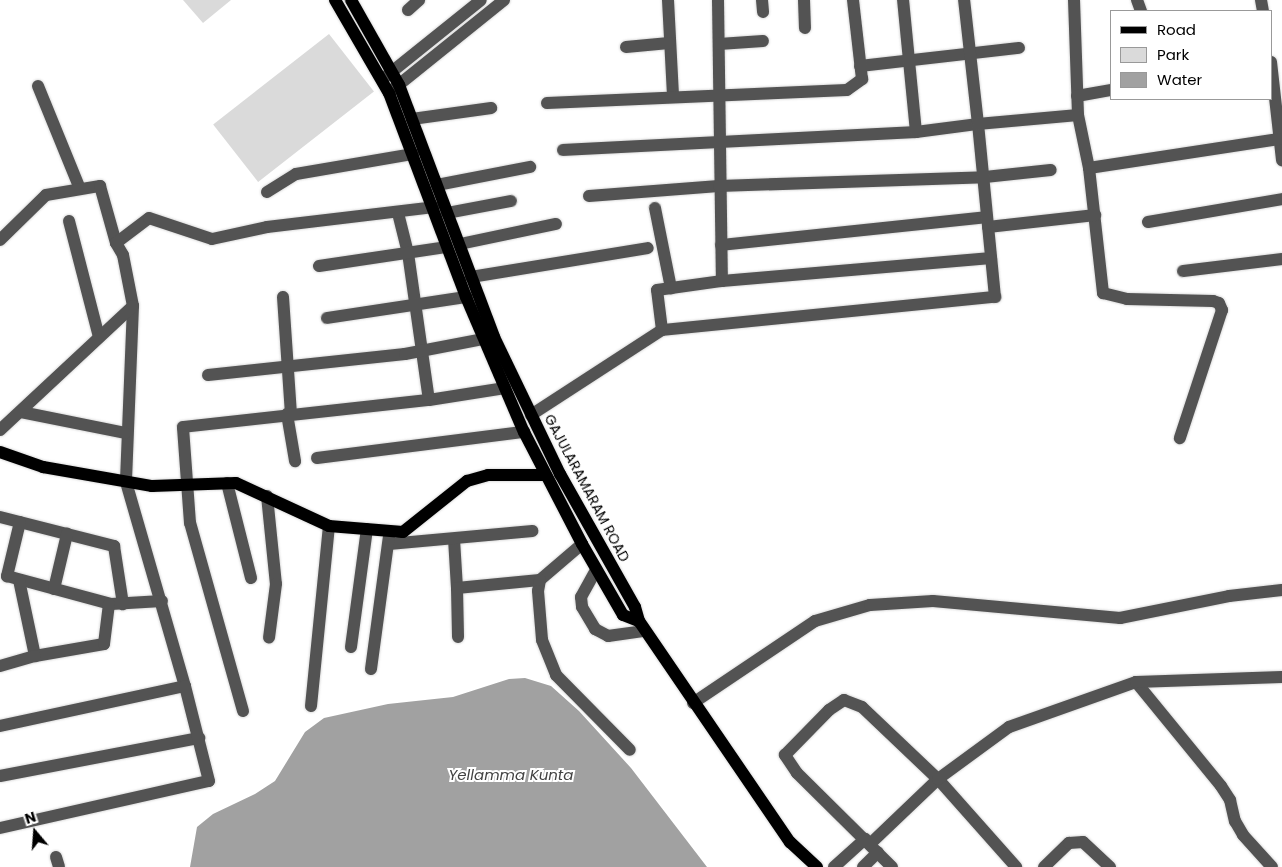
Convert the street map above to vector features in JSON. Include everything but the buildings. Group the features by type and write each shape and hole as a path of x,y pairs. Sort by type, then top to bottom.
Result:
{"main road":[{"path":"335,0 387,75"},
{"path":"351,0 394,89 413,154 434,207 446,247 524,432 596,570 623,615 642,626"},
{"name":"GAJULARAMARAM ROAD","path":"394,89 412,119 494,338 592,534 635,607 642,626 790,842 817,867"},
{"path":"0,452 43,467 152,486 188,483 236,483 329,526 403,532 467,481 488,475 545,475"}],"street":[{"path":"408,10 419,0"},
{"path":"387,75 480,0"},
{"path":"394,89 504,0"},
{"path":"668,0 673,97"},
{"path":"718,0 721,94 718,140 722,281"},
{"path":"804,0 805,28"},
{"path":"547,103 847,90 862,80 853,0"},
{"path":"902,0 911,59 916,132"},
{"path":"531,415 662,330 995,297 990,258 985,177 964,0"},
{"path":"1074,0 1078,115 1095,215 1103,293 1127,299 1213,301 1218,303 1222,310 1180,438"},
{"path":"719,44 763,41"},
{"path":"626,47 669,43"},
{"path":"860,66 1019,48"},
{"path":"1272,69 1279,118 1282,160"},
{"path":"38,86 80,190"},
{"path":"1077,96 1110,90"},
{"path":"412,119 490,108"},
{"path":"563,150 718,140 916,132 1078,115"},
{"path":"1088,168 1279,139"},
{"path":"267,192 296,174 413,154"},
{"path":"437,185 530,167"},
{"path":"589,196 719,186 985,177 1051,170"},
{"path":"0,240 46,195 100,186 116,243 123,255 133,306 125,433 126,482 186,686 210,781 0,828"},
{"path":"1148,222 1282,199"},
{"path":"447,213 511,201"},
{"path":"116,243 149,218 212,239 267,227 398,213 434,207"},
{"path":"655,208 671,288"},
{"path":"398,213 417,304 429,400"},
{"path":"721,244 1095,215"},
{"path":"69,221 99,338"},
{"path":"460,244 556,224"},
{"path":"320,266 446,247"},
{"path":"471,277 648,248"},
{"path":"662,330 656,290 722,281 990,258"},
{"path":"1183,271 1282,259"},
{"path":"283,297 289,414 294,461"},
{"path":"327,318 466,297"},
{"path":"0,430 133,306"},
{"path":"208,375 423,351 484,339"},
{"path":"243,710 190,523 182,427 429,400 505,388"},
{"path":"20,412 125,433"},
{"path":"317,458 524,432"},
{"path":"227,483 251,578"},
{"path":"267,496 276,584 269,638"},
{"path":"0,517 114,546 123,604"},
{"path":"20,522 7,576 109,604 162,601"},
{"path":"311,706 329,526"},
{"path":"351,647 367,529"},
{"path":"389,544 532,530"},
{"path":"371,670 390,531"},
{"path":"54,589 67,534"},
{"path":"454,539 458,637"},
{"path":"457,588 540,580 582,544"},
{"path":"596,570 581,597 582,607 596,630 608,636 642,626"},
{"path":"19,580 35,656"},
{"path":"540,580 538,592 540,630 556,675 630,750"},
{"path":"696,707 815,621 870,605 933,601 1120,618 1229,596 1282,590"},
{"path":"0,666 35,656 104,644 109,604"},
{"path":"834,867 871,845 938,779 1009,727 1136,682 1282,677"},
{"path":"1136,682 1221,786 1230,800 1234,821 1243,835 1272,867"},
{"path":"1,723 186,686"},
{"path":"892,867 797,773 785,754 829,710 844,700 862,707 938,779 1016,867"},
{"path":"0,776 199,738"},
{"path":"1044,867 1069,843 1083,842 1110,867"},
{"path":"862,867 871,845"}],"green space":[{"path":"183,0 231,0 203,23"},
{"path":"329,34 374,92 258,182 213,125"}],"water":[{"name":"Yellamma Kunta","path":"525,678 551,686 579,711 631,768 707,867 190,867 197,827 213,814 255,794 275,781 305,732 324,718 388,704 453,697 509,679"}]}
